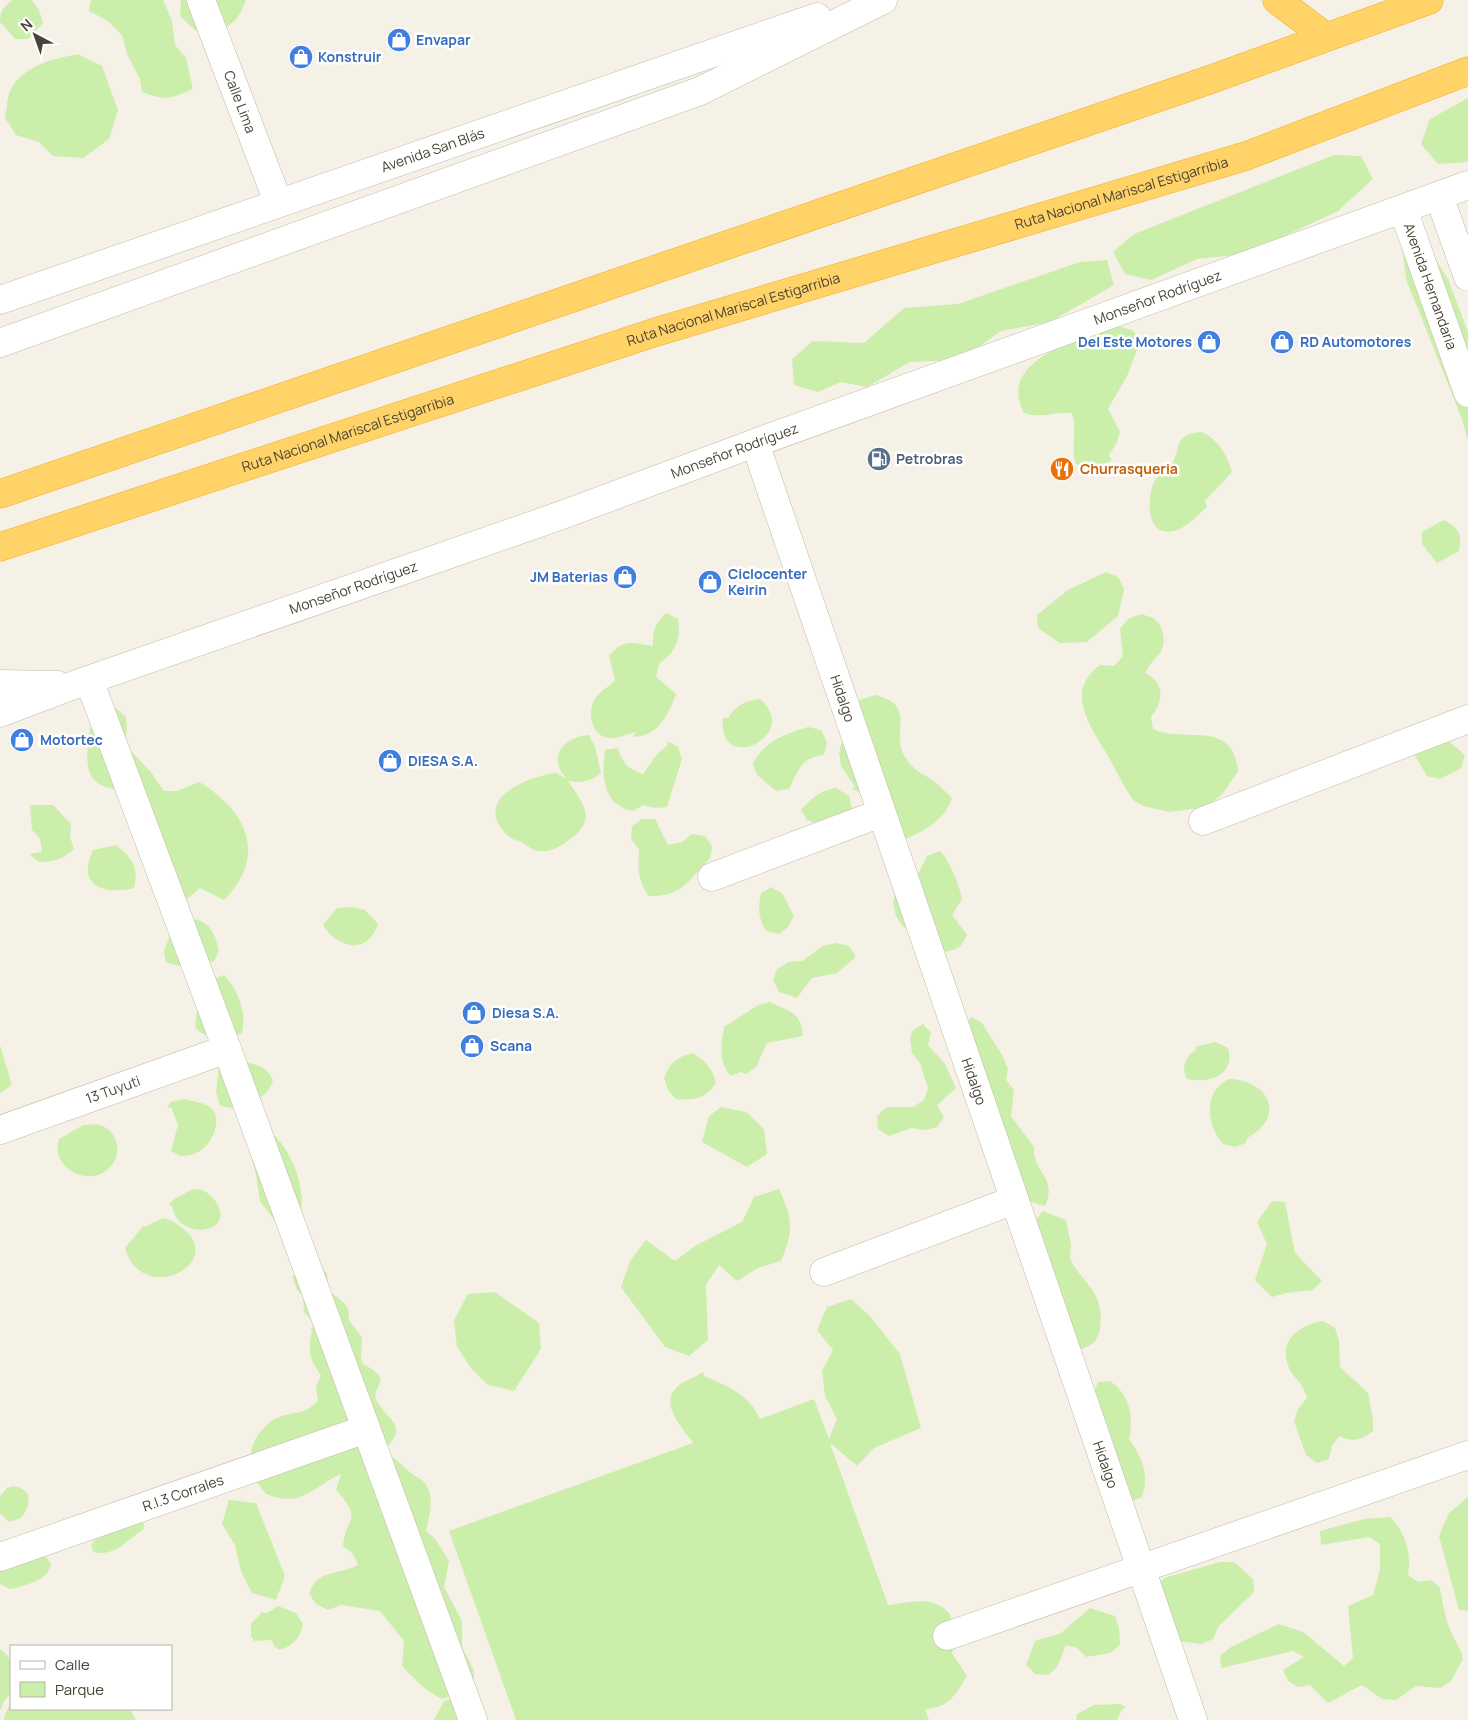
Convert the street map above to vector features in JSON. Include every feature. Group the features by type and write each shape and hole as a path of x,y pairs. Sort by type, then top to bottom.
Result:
{"highway":[{"path":"1278,0 1326,37"},
{"path":"0,494 1209,80 1429,0"},
{"name":"Ruta Nacional Mariscal Estigarribia","path":"0,547 647,335 1246,156 1468,71"}],"street":[{"name":"Calle Lima","path":"201,0 278,202"},
{"name":"Avenida San Blás","path":"0,300 865,0"},
{"path":"0,343 700,91 883,0"},
{"name":"Monseñor Rodríguez","path":"0,713 562,515 755,443 1468,185"},
{"path":"1439,196 1468,277"},
{"name":"Avenida Hernandaria","path":"1403,209 1468,393"},
{"name":"Hidalgo","path":"755,443 1193,1720"},
{"path":"0,684 81,683 227,1049 473,1720"},
{"path":"1203,821 1468,719"},
{"path":"712,877 881,813"},
{"name":"13 Tuyuti","path":"0,1130 227,1049"},
{"path":"824,1272 1014,1200"},
{"name":"R.I.3 Corrales","path":"0,1557 366,1429"},
{"path":"947,1636 1468,1455"}],"green space":[{"path":"13,0 32,0 39,10 43,23 28,39 15,39 0,22 3,9"},
{"path":"91,0 163,0 172,21 175,45 186,58 193,89 168,98 156,97 142,92 140,79 127,54 122,35 108,21 89,11"},
{"path":"181,0 246,0 237,18 227,26 195,30 180,16"},
{"path":"78,54 102,66 118,110 109,139 83,158 53,156 39,142 16,135 5,118 9,94 16,82 31,69 49,61"},
{"path":"1468,98 1468,162 1438,164 1421,144 1430,119"},
{"path":"1334,155 1361,156 1373,179 1338,211 1246,254 1197,259 1151,280 1125,274 1113,252 1134,234"},
{"path":"1421,236 1448,279 1468,332 1468,441 1462,419 1406,279 1403,254"},
{"path":"1107,260 1114,285 1050,322 1001,331 960,360 910,362 867,387 841,382 818,392 794,385 792,359 813,341 864,343 904,308 958,304 1080,262"},
{"path":"1118,326 1132,330 1141,339 1127,376 1108,409 1120,432 1116,444 1109,455 1112,460 1099,467 1086,467 1076,464 1074,457 1074,420 1072,413 1030,415 1024,413 1018,394 1022,378 1032,365 1047,354 1084,337"},
{"path":"1202,432 1213,439 1221,448 1232,472 1205,501 1207,507 1189,523 1177,530 1167,532 1159,529 1151,517 1150,508 1151,490 1154,482 1158,476 1170,467 1183,438 1193,433"},
{"path":"1444,520 1456,529 1460,536 1459,551 1437,563 1422,544 1422,532"},
{"path":"1106,572 1118,577 1124,589 1118,616 1087,642 1060,643 1038,628 1037,615 1068,590"},
{"path":"666,613 678,619 679,626 676,644 670,654 659,664 656,677 676,694 669,710 655,729 642,736 633,737 636,732 615,738 603,736 594,727 591,714 597,696 615,681 609,656 619,646 624,644 634,643 653,646 655,628"},
{"path":"1142,614 1152,617 1157,621 1162,630 1164,640 1159,654 1150,664 1146,673 1157,682 1160,693 1158,704 1151,717 1153,729 1166,733 1218,738 1227,744 1234,755 1238,771 1223,793 1208,807 1169,812 1144,806 1133,800 1085,715 1082,694 1084,684 1090,674 1100,665 1114,666 1123,656 1120,629 1128,619"},
{"path":"875,695 888,700 896,706 900,713 901,747 908,762 952,798 949,806 939,819 919,833 904,839 863,793 851,789 855,787 841,766 839,753 851,707 862,699"},
{"path":"760,699 770,713 771,726 765,737 755,744 743,747 732,745 724,735 723,718 728,718 741,704"},
{"path":"109,702 126,717 127,730 124,744 150,771 164,791 177,791 199,782 216,793 240,820 246,835 248,851 245,867 238,883 224,900 200,888 180,905 121,790 102,785 91,776 87,761 90,731 96,717"},
{"path":"808,727 821,730 827,742 824,755 805,762 789,789 776,791 757,775 753,764 769,744 791,732"},
{"path":"589,735 595,747 601,773 585,781 568,781 582,802 586,816 581,829 563,844 545,851 535,850 509,837 499,824 496,812 499,802 506,793 517,785 543,775 556,773 567,779 558,762 558,755 561,749 565,744 576,738"},
{"path":"1446,739 1465,755 1461,768 1440,779 1427,776 1414,754 1420,743"},
{"path":"667,741 678,747 682,759 667,807 655,808 643,805 633,811 615,803 606,788 604,780 605,750 618,748 621,758 626,765 643,774 658,753 668,745"},
{"path":"836,788 849,796 852,809 831,822 821,823 807,820 801,810 821,793"},
{"path":"30,805 53,805 71,824 70,837 74,849 62,858 49,861 39,862 29,854 42,852 40,839 32,830"},
{"path":"642,819 655,819 668,845 682,842 692,834 705,836 712,846 711,855 707,861 684,886 672,893 649,896 642,885 639,868 639,849 631,839 632,826"},
{"path":"116,845 133,864 136,874 134,888 123,890 103,889 90,880 88,872 89,862 93,850"},
{"path":"940,851 954,874 962,899 952,915 967,935 958,948 943,952 915,932 903,927 896,916 893,903 896,890 918,874 927,856"},
{"path":"771,887 782,893 794,916 788,927 779,934 766,931 760,917 761,893"},
{"path":"352,907 365,910 378,924 367,941 352,945 337,939 323,925 337,908"},
{"path":"197,919 210,928 214,935 219,950 214,961 190,966 179,966 166,962 164,951 172,929"},
{"path":"836,943 849,946 856,957 837,973 812,978 797,998 779,992 773,980 777,969 789,962 802,961 823,946"},
{"path":"224,975 233,987 240,1002 243,1026 242,1033 217,1038 206,1035 195,1028 198,1000 193,986"},
{"path":"770,1002 789,1011 797,1018 802,1028 803,1036 767,1043 756,1067 746,1074 741,1072 730,1076 722,1058 721,1046 724,1027 758,1005"},
{"path":"971,1017 982,1023 1008,1068 1006,1080 1014,1090 1011,1116 1034,1147 1037,1164 1049,1188 1045,1206 1021,1199 964,1029"},
{"path":"923,1024 931,1033 928,1045 945,1064 956,1088 937,1105 944,1117 937,1127 925,1130 912,1128 889,1136 878,1129 877,1116 887,1107 913,1107 924,1100 928,1088 920,1063 912,1053 910,1039 912,1031"},
{"path":"1215,1042 1228,1048 1228,1065 1224,1071 1212,1079 1187,1079 1184,1071 1185,1063 1196,1050 1195,1047"},
{"path":"0,1045 12,1085 0,1093"},
{"path":"693,1053 708,1065 716,1083 704,1095 694,1099 676,1099 668,1090 664,1078 674,1061 682,1056"},
{"path":"232,1061 255,1064 265,1070 273,1080 270,1087 259,1099 235,1108 220,1105 216,1092 219,1066"},
{"path":"1229,1079 1243,1081 1254,1086 1263,1093 1268,1101 1269,1110 1267,1120 1259,1129 1247,1138 1246,1143 1235,1147 1223,1144 1218,1137 1213,1128 1210,1109 1214,1092 1220,1084"},
{"path":"184,1099 210,1107 214,1112 216,1124 209,1143 204,1148 196,1153 181,1156 171,1151 178,1125 171,1107 167,1108 170,1102"},
{"path":"721,1107 746,1112 764,1129 767,1154 747,1167 702,1142 709,1116"},
{"path":"97,1124 109,1130 115,1138 117,1147 116,1158 105,1172 99,1175 86,1176 71,1171 61,1161 58,1154 59,1139 83,1125"},
{"path":"261,1125 280,1141 294,1164 301,1191 302,1204 300,1216 289,1221 275,1221 260,1201 246,1135"},
{"path":"193,1189 205,1191 213,1198 220,1210 220,1219 215,1226 196,1230 185,1226 177,1218 172,1206 169,1205 174,1199"},
{"path":"779,1189 787,1209 790,1225 788,1241 781,1261 758,1268 737,1281 719,1265 706,1285 708,1340 689,1356 665,1347 621,1287 630,1261 646,1240 675,1261 695,1246 742,1222 754,1197"},
{"path":"1272,1201 1285,1202 1295,1253 1322,1281 1313,1290 1286,1293 1272,1297 1255,1280 1267,1244 1257,1222"},
{"path":"1043,1211 1066,1220 1071,1245 1070,1259 1092,1290 1100,1306 1101,1316 1098,1337 1093,1343 1082,1349 1077,1350 1035,1221"},
{"path":"163,1218 174,1222 186,1231 195,1247 193,1258 186,1268 174,1275 160,1277 146,1274 134,1265 125,1248 144,1225 144,1227"},
{"path":"316,1264 327,1273 328,1290 346,1306 349,1314 348,1319 362,1337 361,1357 363,1364 373,1370 380,1379 375,1396 395,1424 396,1429 391,1442 383,1451 423,1481 430,1493 431,1506 426,1531 436,1540 449,1561 444,1587 462,1621 462,1647 474,1671 474,1683 454,1695 442,1699 426,1689 402,1666 404,1641 380,1611 341,1605 328,1610 316,1604 309,1594 313,1586 323,1576 358,1565 353,1554 343,1546 351,1513 349,1507 336,1490 341,1474 306,1495 289,1499 266,1494 254,1476 251,1466 253,1446 264,1428 279,1417 308,1409 318,1400 316,1387 321,1375 314,1365 310,1354 312,1331 310,1330 315,1324 304,1312 303,1296 297,1290 292,1277"},
{"path":"495,1292 539,1323 541,1349 514,1391 488,1385 471,1368 457,1347 454,1320 468,1294"},
{"path":"851,1299 870,1316 900,1354 921,1428 874,1448 857,1466 830,1443 888,1605 921,1601 928,1602 936,1604 950,1614 957,1641 952,1653 967,1676 955,1695 940,1706 925,1709 929,1720 516,1720 449,1531 693,1443 675,1417 670,1402 671,1395 676,1388 703,1372 704,1376 729,1387 744,1397 760,1419 814,1399 829,1439 837,1419 825,1396 822,1371 833,1350 817,1330 827,1307"},
{"path":"1323,1321 1335,1328 1339,1340 1340,1367 1368,1393 1373,1419 1373,1431 1356,1440 1339,1436 1332,1446 1329,1459 1317,1463 1306,1455 1294,1421 1298,1409 1307,1398 1303,1388 1288,1365 1286,1348 1289,1341 1300,1330"},
{"path":"1110,1381 1126,1399 1131,1422 1129,1439 1138,1453 1145,1474 1142,1497 1130,1502 1093,1395 1098,1382"},
{"path":"13,1486 25,1491 29,1498 27,1508 21,1518 9,1522 0,1513 0,1496 7,1488"},
{"path":"1468,1497 1468,1611 1459,1610 1439,1536 1449,1513"},
{"path":"229,1500 256,1503 285,1576 276,1600 252,1593 241,1571 235,1545 222,1524"},
{"path":"1390,1517 1400,1529 1406,1544 1409,1559 1408,1575 1418,1582 1431,1580 1440,1588 1448,1623 1463,1659 1451,1681 1440,1688 1416,1686 1396,1700 1382,1699 1362,1685 1328,1703 1310,1685 1298,1687 1288,1681 1283,1670 1304,1657 1293,1651 1221,1668 1220,1656 1231,1647 1279,1624 1303,1632 1344,1666 1353,1658 1348,1606 1373,1595 1380,1570 1380,1544 1369,1537 1321,1545 1320,1531 1364,1519"},
{"path":"139,1519 144,1524 143,1530 126,1543 109,1552 94,1552 91,1546 94,1540"},
{"path":"44,1554 51,1564 49,1570 41,1578 29,1584 10,1589 0,1584 0,1567"},
{"path":"1220,1562 1234,1562 1253,1579 1254,1592 1218,1627 1213,1639 1202,1644 1177,1641 1156,1587 1164,1578"},
{"path":"278,1606 296,1613 303,1624 295,1641 279,1650 274,1646 272,1640 254,1641 251,1636 251,1623 261,1614 260,1612 267,1613"},
{"path":"1090,1608 1115,1616 1119,1628 1120,1645 1110,1653 1086,1657 1077,1648 1066,1645 1057,1667 1048,1675 1035,1674 1026,1665 1035,1641 1061,1633"},
{"path":"0,1649 10,1661 10,1694 4,1701 0,1711"},
{"path":"450,1699 477,1708 488,1720 434,1720 444,1701"},
{"path":"1120,1704 1126,1707 1121,1711 1117,1720 1076,1720 1077,1714 1094,1705"},
{"path":"10,1705 10,1710 131,1710 136,1720 4,1720"}],"place":[{"name":"Envapar","path":"399,40"},
{"name":"Konstruir","path":"301,57"},
{"name":"Del Este Motores","path":"1209,342"},
{"name":"RD Automotores","path":"1282,342"},
{"name":"Petrobras","path":"879,459"},
{"name":"Churrasqueria","path":"1062,469"},
{"name":"JM Baterias","path":"625,577"},
{"name":"Ciclocenter Keirin","path":"710,582"},
{"name":"Motortec","path":"22,740"},
{"name":"DIESA S.A.","path":"390,761"},
{"name":"Diesa S.A.","path":"474,1013"},
{"name":"Scana","path":"472,1046"}]}
